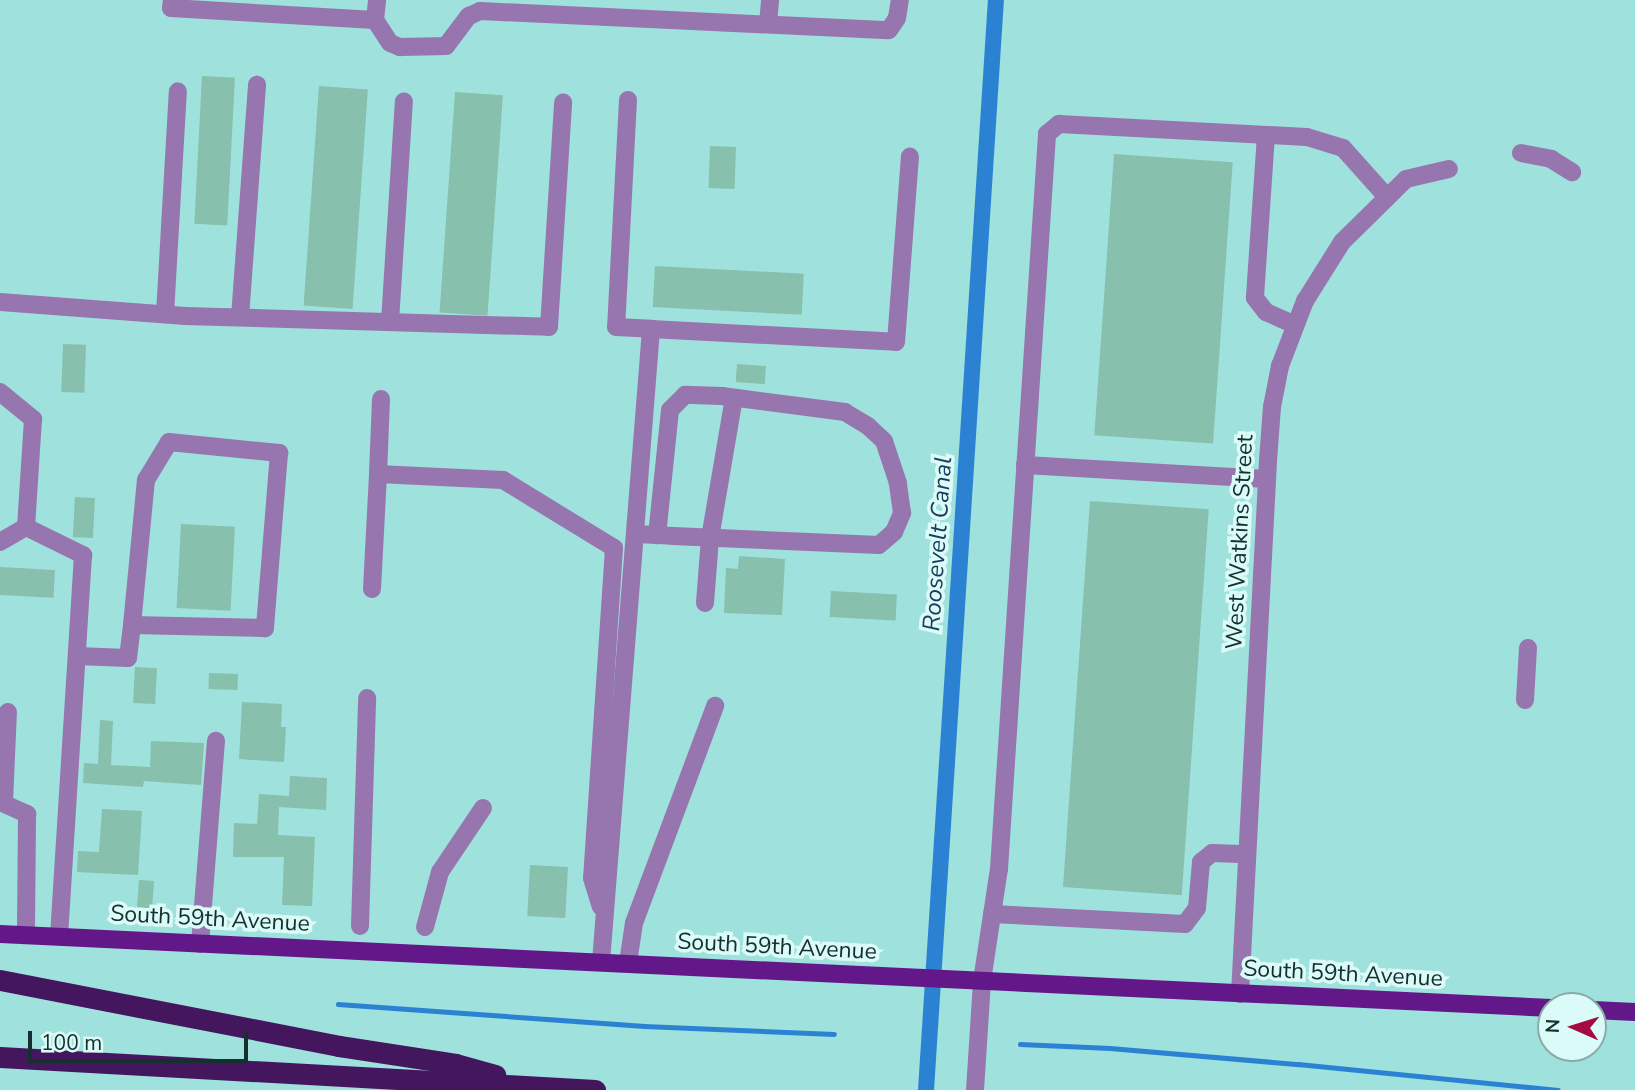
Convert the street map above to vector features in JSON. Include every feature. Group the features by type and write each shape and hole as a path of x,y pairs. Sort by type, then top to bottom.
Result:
{"highway":[{"path":"0,980 339,1046 456,1064 534,1086"},
{"path":"0,1057 595,1090"}],"main road":[{"name":"South 59th Avenue","path":"0,934 1537,1007"},
{"path":"1607,1011 1635,1012"}],"street":[{"path":"172,0 171,8 277,7 375,20"},
{"path":"377,0 375,20 390,43 400,47 446,46 480,6 608,8 768,24 889,30 897,19 900,0"},
{"path":"768,24 770,0"},
{"path":"240,317 257,85"},
{"path":"165,314 178,91"},
{"path":"628,100 616,327 896,342 910,157"},
{"path":"390,322 404,101"},
{"path":"0,302 165,314 549,327 563,102"},
{"path":"975,1090 982,981 999,869 1047,134 1059,124 1307,137 1343,148 1386,197"},
{"path":"1266,135 1255,299 1266,312 1295,325"},
{"path":"1521,153 1551,159 1572,172"},
{"name":"West Watkins Street","path":"1240,994 1267,479 1272,407 1280,366 1295,325 1322,272 1342,242 1405,179 1449,169"},
{"path":"601,962 637,534 650,328"},
{"path":"0,392 33,419 26,527"},
{"path":"637,534 710,538 879,545 894,532 902,513 898,483 884,441 858,418 821,407 685,395 670,410 657,535"},
{"path":"705,603 710,538 734,398"},
{"path":"372,589 381,399"},
{"path":"78,656 128,658 146,480 169,442 279,453 265,628 132,625"},
{"path":"1025,466 1267,479"},
{"path":"378,474 503,480 614,548 592,878 604,917"},
{"path":"0,542 26,527"},
{"path":"26,527 82,555 59,936"},
{"path":"1525,700 1528,648"},
{"path":"360,926 367,698"},
{"path":"628,963 634,923 715,706"},
{"path":"8,712 2,802 27,814 26,935"},
{"path":"200,944 216,741"},
{"path":"425,927 440,872 483,808"},
{"path":"992,914 1185,924 1197,908 1201,862 1212,853 1247,854"}],"building":[{"path":"202,76 235,78 227,226 194,224"},
{"path":"319,86 368,89 353,309 304,305"},
{"path":"455,92 503,95 487,316 440,312"},
{"path":"710,146 736,147 735,189 709,188"},
{"path":"1114,154 1233,162 1213,444 1094,435"},
{"path":"655,266 804,274 802,315 653,307"},
{"path":"63,344 86,345 84,393 61,392"},
{"path":"737,364 766,366 765,384 736,382"},
{"path":"75,497 95,498 93,538 73,537"},
{"path":"1090,501 1209,509 1182,895 1063,887"},
{"path":"181,524 235,527 231,611 177,608"},
{"path":"739,556 785,559 782,615 724,613 726,568 738,569"},
{"path":"0,567 55,570 53,598 0,595"},
{"path":"831,591 897,594 896,620 830,617"},
{"path":"135,667 157,668 155,704 133,703"},
{"path":"209,673 238,674 237,690 208,689"},
{"path":"242,702 282,704 281,727 286,727 284,762 239,759"},
{"path":"100,720 113,721 111,765 150,767 151,741 204,743 201,785 144,781 143,787 83,783 84,763 98,764"},
{"path":"290,776 327,778 326,810 279,807 278,835 315,837 312,906 282,905 284,857 233,857 234,823 257,824 259,794 289,796"},
{"path":"102,809 142,811 138,875 77,872 78,851 99,852"},
{"path":"530,865 568,867 565,918 527,916"},
{"path":"139,880 154,881 152,915 137,914"}],"waterway":[{"name":"Roosevelt Canal","path":"926,1090 996,0"},
{"path":"338,1004 644,1026 834,1034"},
{"path":"1020,1044 1110,1048 1298,1064 1558,1090"}]}
